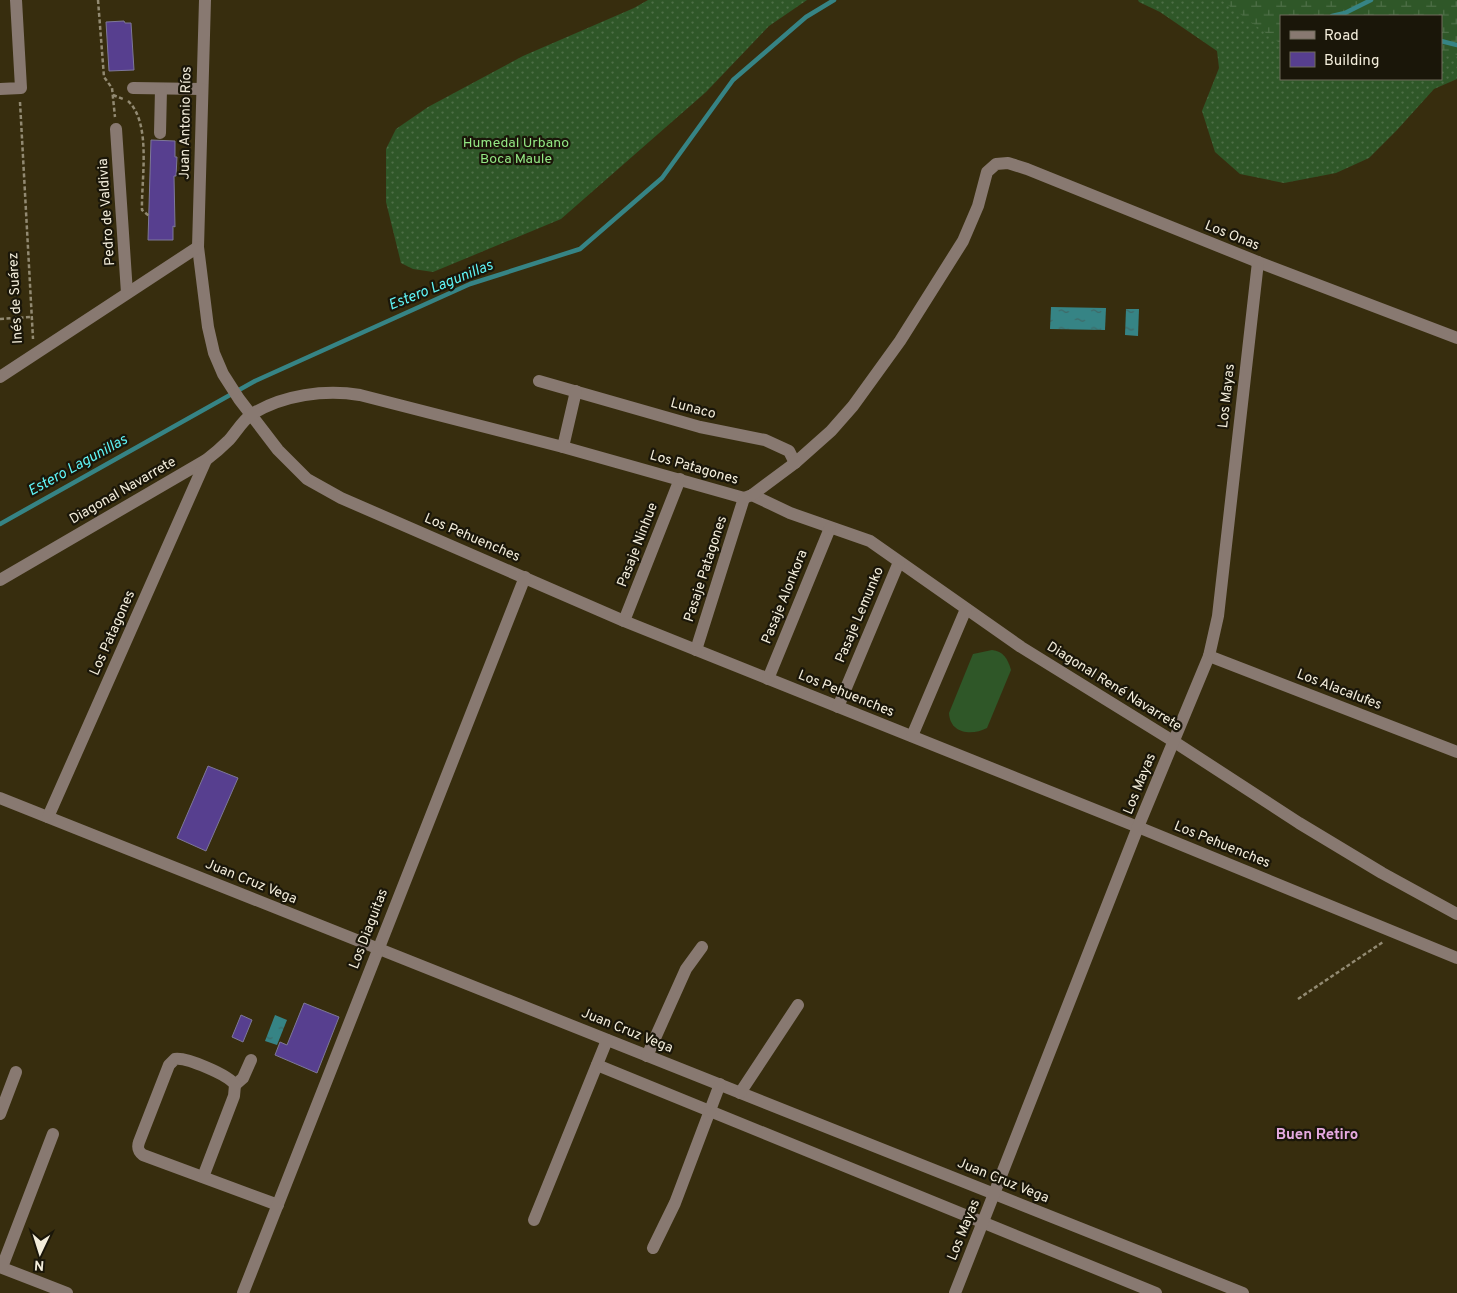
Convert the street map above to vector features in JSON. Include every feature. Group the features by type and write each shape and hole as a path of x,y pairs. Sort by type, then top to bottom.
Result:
{"street":[{"path":"0,89 21,88 16,0"},
{"name":"Juan Antonio Ríos","path":"205,0 198,247 210,340 223,374 251,415"},
{"path":"133,88 202,89"},
{"path":"160,133 161,89"},
{"name":"Pedro de Valdivia","path":"116,129 127,293"},
{"name":"Los Onas","path":"996,164 1008,163 1027,169 1258,262 1457,338"},
{"name":"Los Patagones","path":"251,415 278,403 310,394 348,393 563,447 748,497 795,463 830,431 853,406 900,342 963,241 978,206 987,172 996,164"},
{"path":"0,377 198,247"},
{"name":"Los Mayas","path":"955,1293 1138,827 1209,656 1218,616 1258,262"},
{"name":"Lunaco","path":"539,381 700,427 765,440 789,450 795,463"},
{"path":"563,447 576,391"},
{"name":"Diagonal Navarrete","path":"0,580 206,460 229,440 251,415"},
{"name":"Los Pehuenches","path":"251,415 290,463 308,479 323,489 348,501 624,621 1138,827 1457,958"},
{"name":"Los Patagones","path":"48,817 206,460"},
{"name":"Pasaje Ninhue","path":"624,621 680,479"},
{"name":"Diagonal René Navarrete","path":"748,497 870,541 1021,647 1173,741 1299,823 1382,873 1457,914"},
{"name":"Pasaje Patagones","path":"696,650 748,497"},
{"name":"Pasaje Alonkora","path":"768,679 830,528"},
{"name":"Pasaje Lemunko","path":"838,707 899,562"},
{"name":"Los Diaguitas","path":"243,1293 525,577"},
{"path":"912,736 966,609"},
{"name":"Los Alacalufes","path":"1209,656 1457,752"},
{"name":"Juan Cruz Vega","path":"0,798 1243,1293"},
{"path":"647,1056 686,969 702,947"},
{"path":"740,1093 798,1006"},
{"path":"534,1220 607,1040"},
{"path":"235,1085 228,1078 184,1059 175,1059 169,1065 139,1142 138,1150 143,1155 278,1205"},
{"path":"203,1177 234,1096 235,1085 244,1078 251,1060"},
{"path":"597,1065 1156,1293"},
{"path":"0,1114 16,1072"},
{"path":"653,1248 674,1203 720,1084"},
{"path":"53,1134 1,1267 67,1293"}],"path":[{"path":"98,0 104,77 112,88 114,105"},
{"name":"Inés de Suárez","path":"21,88 20,103 34,355"},
{"path":"113,95 123,98 132,105 141,127 143,141 142,210 148,216"},
{"path":"0,319 32,317"},
{"path":"1298,999 1397,933"}],"green space":[{"name":"Humedal Urbano Boca Maule","path":"648,0 807,0 769,26 706,92 561,219 433,272 413,269 401,263 386,202 386,149 396,129 428,107 523,56 634,8"},
{"path":"1138,0 1457,0 1457,79 1434,89 1369,158 1336,173 1284,183 1240,174 1215,152 1202,111 1219,68 1217,51 1160,12"},
{"path":"1221,0 1457,0 1457,55 1442,54 1442,15 1280,15 1280,43"},
{"path":"992,650 1004,656 1011,670 987,728 975,732 963,731 953,725 949,713 973,654"}],"water":[{"path":"1051,307 1106,308 1105,330 1050,329"},
{"path":"1126,309 1139,309 1138,336 1125,335"},
{"path":"275,1015 287,1020 277,1045 265,1041"}],"building":[{"path":"124,21 125,23 131,23 134,70 109,71 106,22"},
{"path":"151,140 175,141 175,157 177,157 176,176 174,176 175,227 173,226 173,240 148,240"},
{"path":"208,766 238,778 206,851 177,838"},
{"path":"304,1003 339,1017 317,1073 275,1055 280,1042 287,1045"},
{"path":"241,1015 252,1020 243,1042 232,1037"}],"waterway":[{"name":"Estero Lagunillas","path":"0,524 255,381 470,284 580,249 662,178 733,80 806,17 834,0"},
{"path":"1336,15 1345,13 1371,0"},
{"path":"1442,41 1457,45"}],"district":[{"name":"Buen Retiro","path":"1317,1135"}]}
